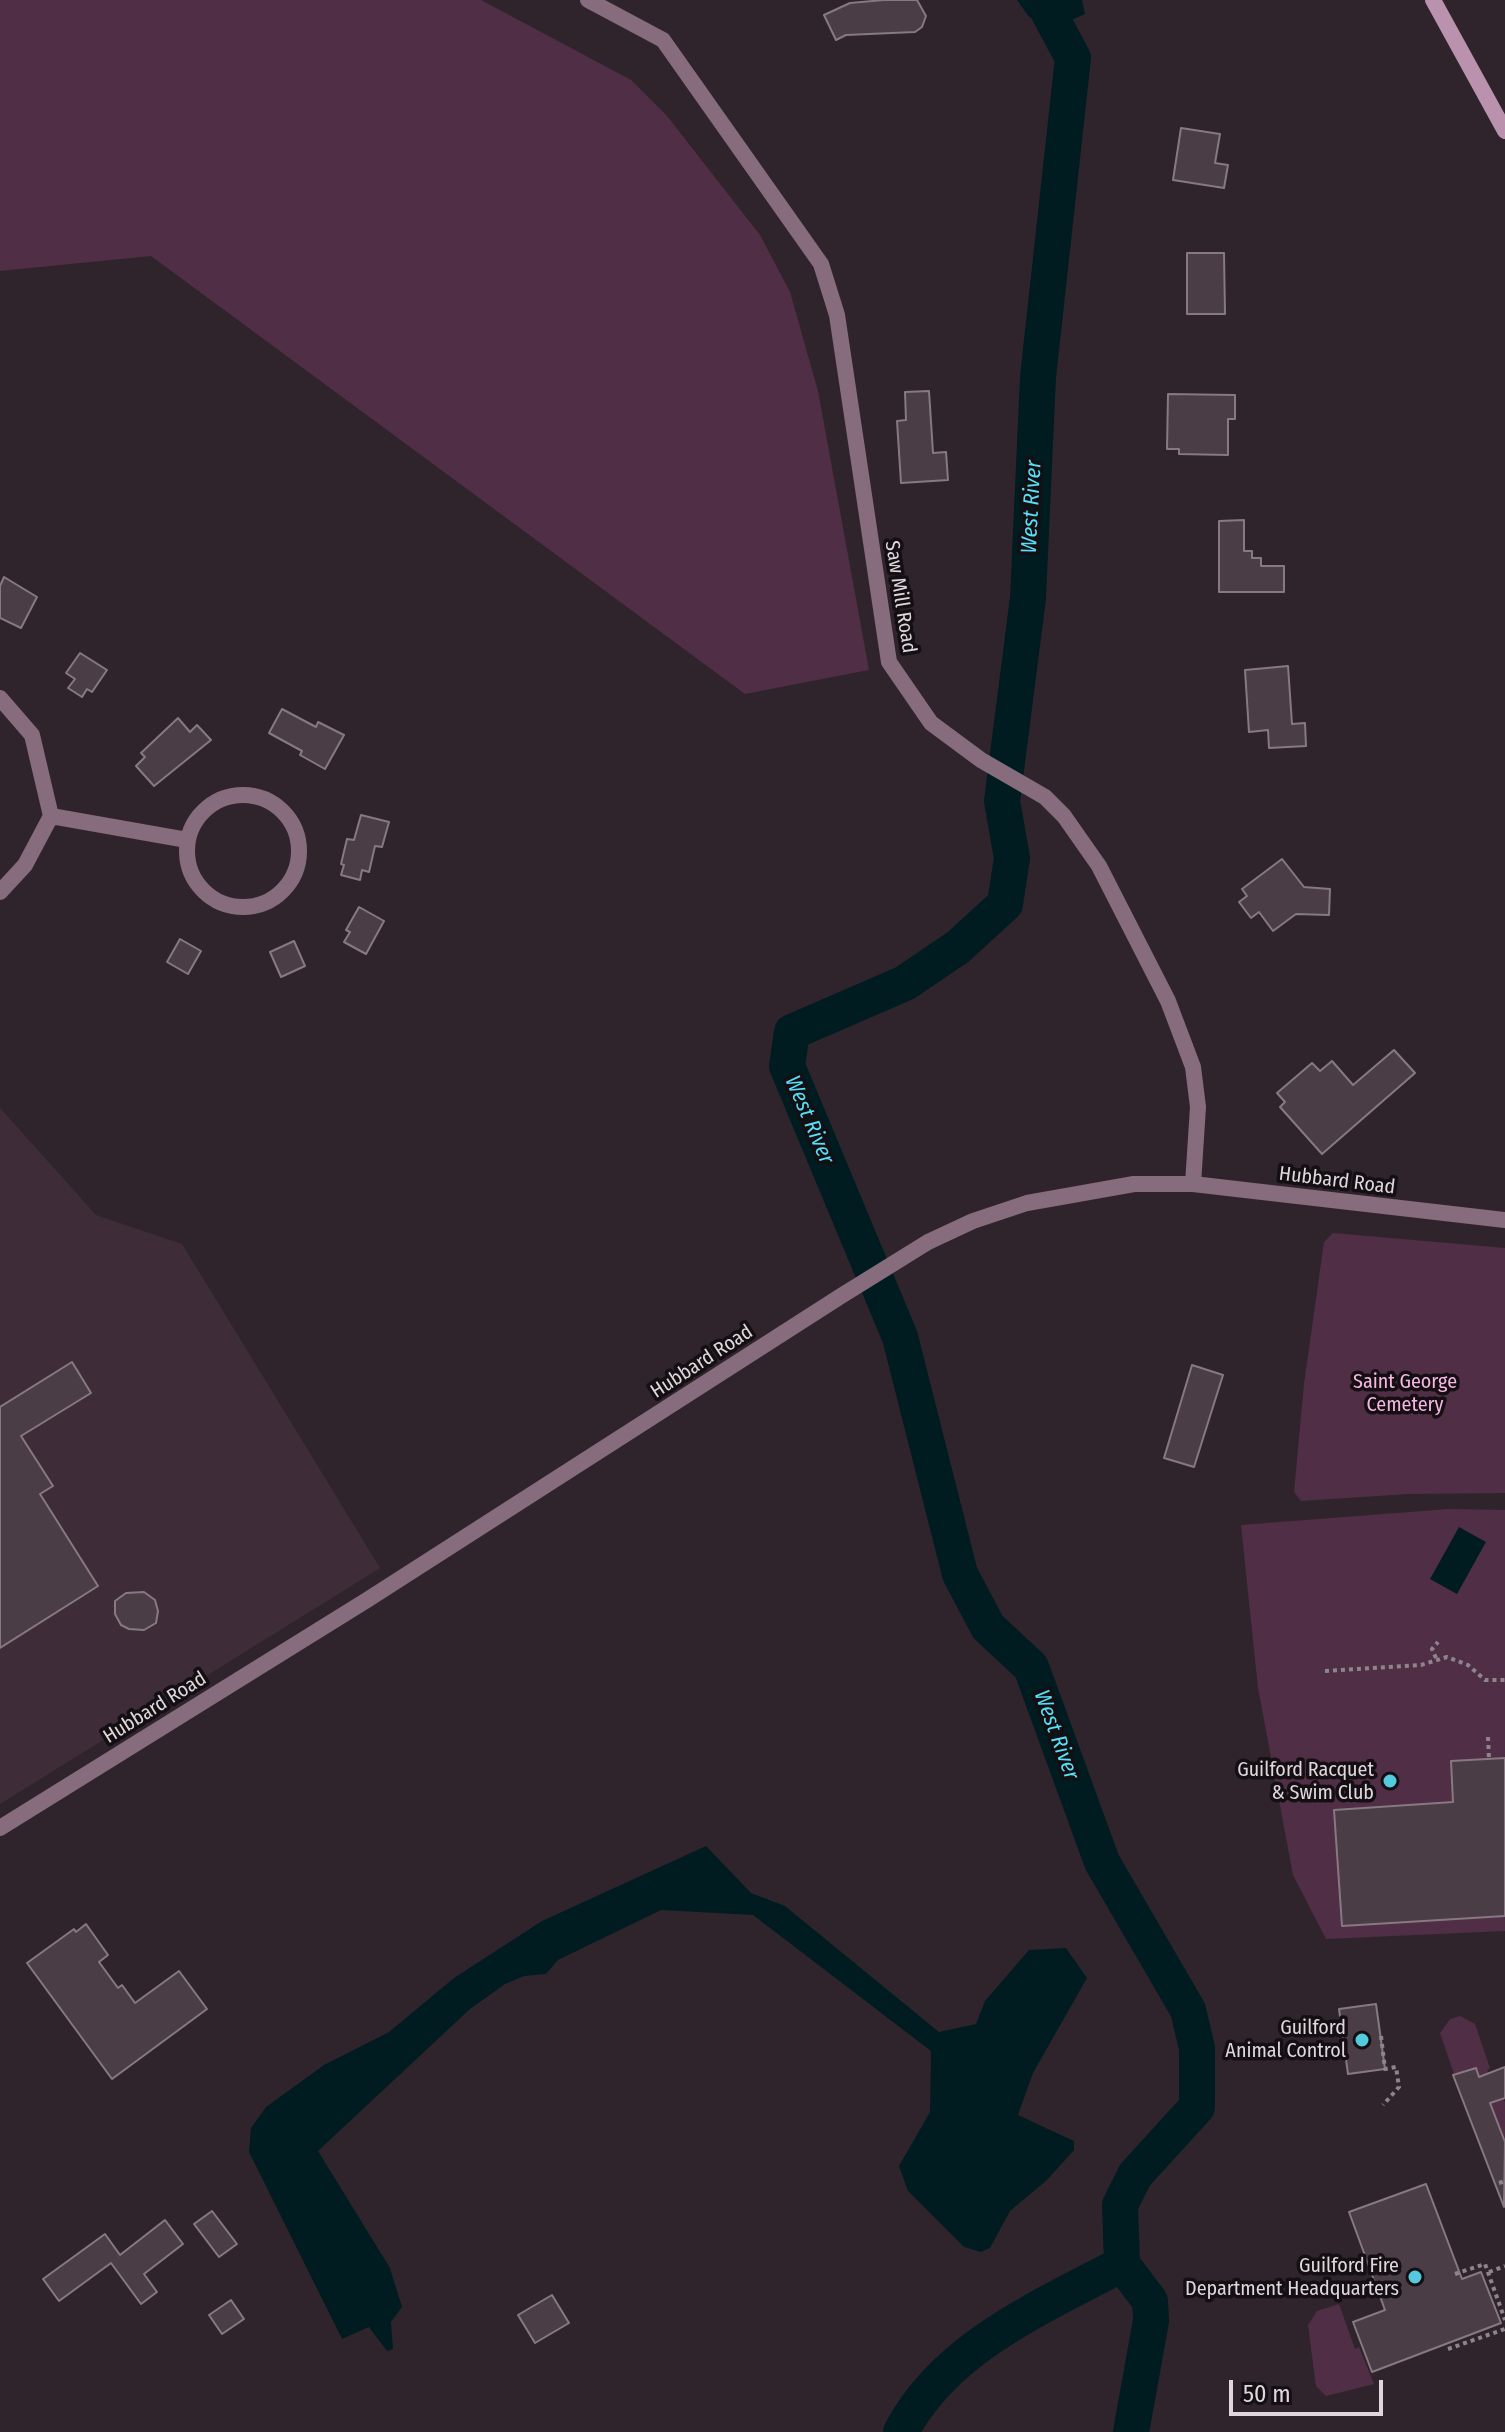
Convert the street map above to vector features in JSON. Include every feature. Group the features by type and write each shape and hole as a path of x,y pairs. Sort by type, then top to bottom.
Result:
{"main road":[{"path":"1433,0 1505,131"}],"street":[{"name":"Saw Mill Road","path":"588,0 663,40 821,264 837,315 889,662 931,723 981,760 1045,797 1064,816 1091,853 1182,1034 1193,1067 1198,1103 1193,1184"},
{"path":"0,698 32,735 51,816 25,865 0,892"},
{"path":"233,794 257,795 279,806 293,823 300,843 298,868 284,891 264,904 242,908 219,902 197,884 187,861 187,840 193,823 214,802 233,794"},
{"path":"51,816 187,840"},
{"name":"Hubbard Road","path":"0,1828 367,1600 841,1296 928,1242 973,1221 1068,1194 1134,1184 1193,1184 1505,1220"}],"path":[{"path":"1436,1658 1432,1649 1438,1642"},
{"path":"1325,1671 1421,1665 1436,1658 1460,1660 1485,1682 1505,1680"},
{"path":"1488,1737 1489,1759"},
{"path":"1381,2036 1385,2069 1396,2067 1399,2087 1383,2105"},
{"path":"1455,2274 1485,2264 1505,2320"},
{"path":"1488,2272 1505,2266"},
{"path":"1448,2349 1505,2329"}],"shaded area":[{"path":"0,1108 96,1215 182,1244 380,1568 0,1804"}],"green space":[{"path":"0,0 481,0 631,80 667,116 760,235 790,292 818,391 869,670 745,694 151,256 0,271"},
{"name":"Saint George Cemetery","path":"1333,1233 1505,1248 1505,1493 1408,1494 1301,1501 1294,1492 1304,1384 1324,1242"},
{"name":"Guilford Racquet & Swim Club","path":"1449,1509 1505,1510 1505,1931 1326,1939 1293,1875 1258,1688 1241,1525"},
{"path":"1460,2016 1475,2024 1490,2068 1487,2070 1505,2102 1505,2142 1476,2068 1454,2074 1440,2033 1450,2019"},
{"path":"1339,2304 1355,2349 1359,2347 1374,2384 1326,2396 1316,2386 1308,2325 1317,2311"}],"water":[{"path":"1017,0 1082,0 1085,14 1067,22 1029,17"},
{"path":"1459,1527 1486,1542 1457,1594 1430,1579"},
{"path":"706,1846 751,1893 785,1906 939,2032 976,2024 985,2001 1029,1950 1066,1948 1087,1978 1033,2073 1018,2115 1074,2141 1074,2150 1047,2180 1010,2211 990,2248 981,2252 964,2247 908,2191 899,2166 930,2112 931,2051 753,1915 661,1910 558,1960 546,1974 524,1976 505,1984 470,2009 318,2151 390,2268 402,2307 391,2322 393,2349 387,2351 369,2327 342,2339 249,2152 251,2128 266,2107 324,2065 389,2032 454,1978 542,1921"}],"building":[{"path":"917,0 926,16 922,27 915,32 846,35 836,40 824,15 850,3"},
{"path":"1181,128 1220,134 1215,163 1228,165 1224,188 1173,180"},
{"path":"1187,253 1224,253 1225,314 1187,314"},
{"path":"929,391 933,453 946,452 948,480 901,483 897,421 906,420 905,392"},
{"path":"1168,394 1235,395 1235,419 1228,419 1228,455 1179,454 1179,449 1167,449"},
{"path":"1244,520 1244,551 1252,551 1252,558 1261,558 1261,566 1284,566 1284,592 1219,592 1219,521"},
{"path":"4,577 37,597 21,628 0,618 0,586"},
{"path":"80,653 107,670 92,692 87,689 82,697 68,688 75,679 66,673"},
{"path":"1288,666 1292,724 1305,723 1306,746 1269,748 1268,730 1249,732 1245,670"},
{"path":"282,709 316,727 318,722 344,735 325,769 300,755 302,751 269,733"},
{"path":"178,718 190,732 197,725 211,740 154,786 136,766 145,757 141,753"},
{"path":"361,815 389,822 382,847 375,846 369,872 362,870 360,880 341,875 344,865 341,864 347,839 354,840"},
{"path":"1282,859 1304,887 1330,889 1329,915 1296,914 1273,931 1259,912 1251,918 1239,902 1247,896 1242,889"},
{"path":"359,907 384,921 366,954 344,942 350,932 346,930"},
{"path":"180,939 201,951 188,974 167,962"},
{"path":"294,941 305,966 281,977 270,952"},
{"path":"1394,1050 1415,1073 1322,1154 1280,1107 1285,1102 1277,1093 1312,1063 1320,1071 1332,1061 1353,1085"},
{"path":"72,1362 91,1393 21,1436 53,1486 40,1494 98,1586 0,1648 0,1407"},
{"path":"1192,1365 1223,1375 1194,1467 1164,1458"},
{"path":"144,1592 155,1600 158,1611 156,1623 144,1630 121,1625 115,1614 115,1601 126,1593"},
{"name":"Guilford Racquet & Swim Club","path":"1505,1758 1505,1916 1342,1926 1334,1810 1453,1802 1451,1761"},
{"path":"86,1924 108,1955 99,1962 118,1988 122,1985 135,2003 179,1971 207,2009 112,2079 27,1963 74,1929 76,1932"},
{"name":"Guilford Animal Control","path":"1376,2004 1385,2069 1348,2074 1339,2009"},
{"path":"1505,2067 1505,2098 1490,2103 1505,2142 1504,2207 1453,2075 1476,2068 1479,2077"},
{"name":"Guilford Fire Department Headquarters","path":"1426,2184 1462,2279 1481,2272 1501,2323 1372,2372 1353,2322 1385,2310 1349,2212"},
{"path":"212,2211 237,2244 219,2257 194,2224"},
{"path":"165,2220 183,2244 144,2274 157,2292 141,2304 111,2263 59,2301 43,2279 105,2234 120,2255"},
{"path":"552,2295 569,2323 535,2343 518,2315"},
{"path":"231,2300 244,2319 222,2334 209,2315"}],"waterway":[{"name":"West River","path":"1042,0 1073,58 1038,377 1028,598 1002,801 1012,858 1005,904 958,947 905,983 792,1032 787,1066 900,1337 960,1574 988,1627 1031,1667 1102,1862 1188,2010 1197,2048 1197,2107 1135,2175 1120,2205 1122,2264"},
{"path":"1122,2264 1150,2301 1151,2321 1131,2432"},
{"path":"901,2432 920,2402 969,2353 998,2332 1122,2264"}],"place":[{"name":"Guilford Racquet & Swim Club","path":"1390,1781"},
{"name":"Guilford Animal Control","path":"1362,2040"},
{"name":"Guilford Fire Department Headquarters","path":"1415,2277"}]}
